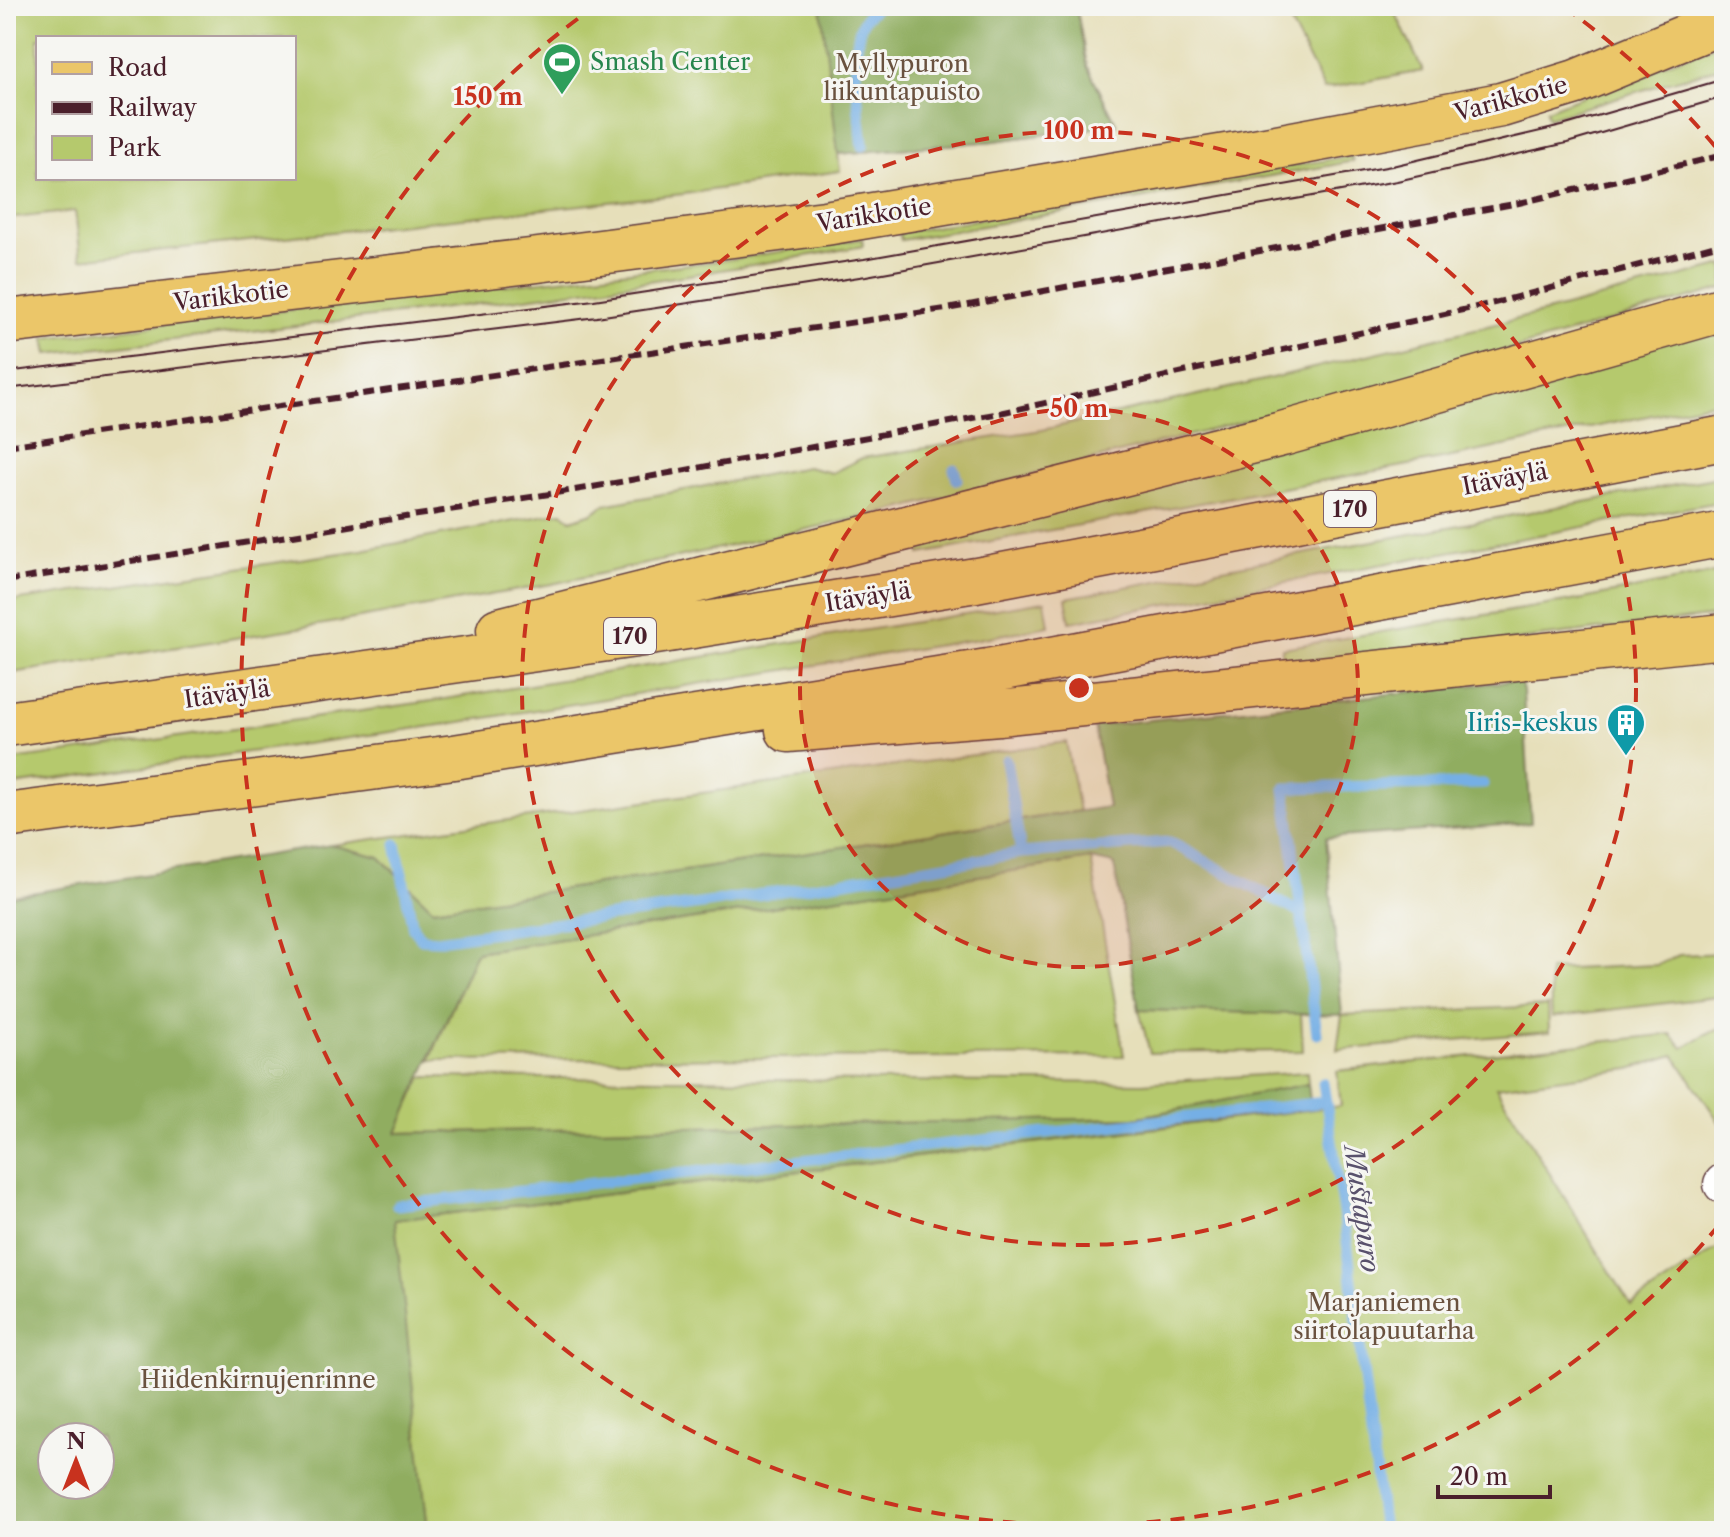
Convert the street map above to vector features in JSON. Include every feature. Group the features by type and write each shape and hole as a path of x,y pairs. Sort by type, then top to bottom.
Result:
{"main road":[{"name":"Varikkotie","path":"6,322 825,223 1229,156 1501,105 1576,82 1724,21"},
{"path":"284,686 653,590 1282,434 1724,309"},
{"name":"Itäväylä","path":"6,724 650,633 976,580 1724,438"},
{"path":"6,816 454,757 988,671 1724,534"},
{"path":"454,757 999,713 1724,636"}],"green space":[{"name":"Smash Center","path":"6,6 1076,6 1087,66 1117,125 994,141 838,154 840,171 684,194 81,259 75,211 6,219"},
{"name":"Myllypuron liikuntapuisto","path":"821,6 1076,6 1087,66 1117,125 994,141 838,154"},
{"path":"1282,6 1392,6 1423,71 1324,89"},
{"path":"1724,41 1724,66 1548,118 1546,110"},
{"path":"1351,156 1353,161 1328,166 901,240 899,233"},
{"path":"862,239 863,246 762,263 558,294 354,319 48,354 45,338 726,260"},
{"path":"1724,265 1724,288 1399,382 887,512 552,584 331,623 6,674 6,602 362,550 562,512 571,520 604,505 807,467 832,473 862,458 1042,430 1243,385 1550,311"},
{"path":"1724,325 1724,400 1442,459 920,554 920,541"},
{"path":"1724,476 1724,501 1070,622 1066,598"},
{"path":"1724,571 1724,615 1281,668 1282,648 1578,600"},
{"path":"1045,601 1049,626 978,639 448,724 6,786 6,761 439,700"},
{"name":"Hiidenkirnujenrinne","path":"1520,680 1531,823 1326,838 1342,1015 1139,1010 1114,864 1091,859 476,952 397,1133 1134,1118 1308,1084 1311,1109 395,1220 428,1531 6,1531 6,897 331,845 379,857 433,909 1108,807 1094,726"},
{"path":"1066,742 1079,811 433,909 379,857 331,845"},
{"path":"1091,859 1124,1056 430,1060 476,952"},
{"path":"1724,953 1724,996 1552,1017 1549,970 1657,965 1679,955"},
{"path":"1548,1006 1549,1032 1337,1050 1342,1015"},
{"path":"1139,1010 1301,1014 1303,1051 1150,1053"},
{"name":"Marjaniemen siirtolapuutarha","path":"1724,1028 1724,1129 1674,1055 1630,1069 1496,1087 1631,1305 1724,1244 1724,1531 428,1531 394,1220 1341,1106 1337,1071 1671,1034 1683,1048 1706,1034"},
{"path":"1307,1072 1308,1084 1134,1118 396,1133 422,1077 1142,1083"}],"waterway":[{"name":"Mustapuro","path":"863,146 856,82 857,47 864,20 877,6"},
{"name":"Mustapuro","path":"954,469 957,480"},
{"name":"Mustapuro","path":"1006,760 1021,853 1170,842 1302,914"},
{"path":"1317,1034 1285,788 1483,784"},
{"path":"396,844 413,928 422,939 438,940 707,903 1021,853"},
{"name":"Mustapuro","path":"1323,1083 1345,1225 1383,1531"},
{"path":"397,1205 1326,1102"}],"tram line":[{"path":"6,372 594,300 864,259 1392,166 1562,126 1724,79"},
{"path":"6,389 597,317 866,276 1397,181 1567,143 1724,97"}],"railway":[{"path":"6,446 952,308 1519,203 1724,155"},
{"path":"6,581 587,488 1000,413 1494,303 1724,243"}],"place":[{"name":"Smash Center","path":"562,96"},
{"name":"Iiris-keskus","path":"1626,757"}]}
